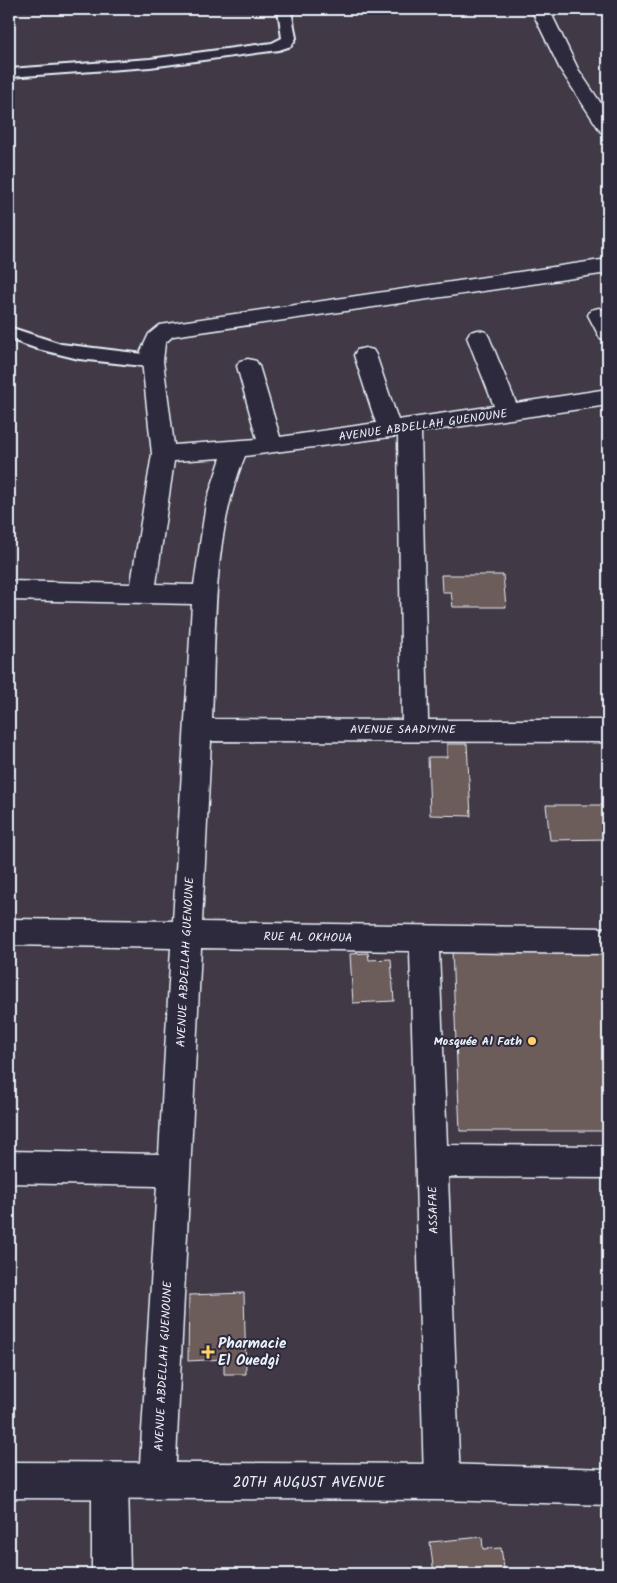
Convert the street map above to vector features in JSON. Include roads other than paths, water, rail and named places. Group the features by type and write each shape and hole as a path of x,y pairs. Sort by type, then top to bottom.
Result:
{"street":[{"path":"540,9 569,69 608,128"},
{"path":"142,592 164,454 152,361 152,347 155,339 168,330 608,266"},
{"path":"478,337 508,412"},
{"path":"365,355 400,428 415,729"},
{"path":"248,366 271,446"},
{"name":"AVENUE ABDELLAH GUENOUNE","path":"164,454 271,446 508,412 608,402"},
{"name":"AVENUE ABDELLAH GUENOUNE","path":"157,1480 205,595 217,497 223,478 237,448"},
{"path":"9,590 205,595"},
{"name":"AVENUE SAADIYINE","path":"199,730 608,730"},
{"name":"RUE AL OKHOUA","path":"9,932 608,941"},
{"name":"ASSAFAE","path":"424,938 442,1482"},
{"path":"432,1161 608,1162"},
{"path":"9,1167 174,1170"},
{"name":"20TH AUGUST AVENUE","path":"9,1480 442,1482 608,1488"},
{"path":"110,1481 112,1574"}],"lane":[{"path":"9,73 150,63 274,47 286,43 289,38 284,10"},
{"path":"9,333 56,350 90,356 152,361"}],"place":[{"name":"Mosquée Al Fath","path":"532,1041"},
{"name":"Pharmacie El Ouedgi","path":"208,1352"}]}
